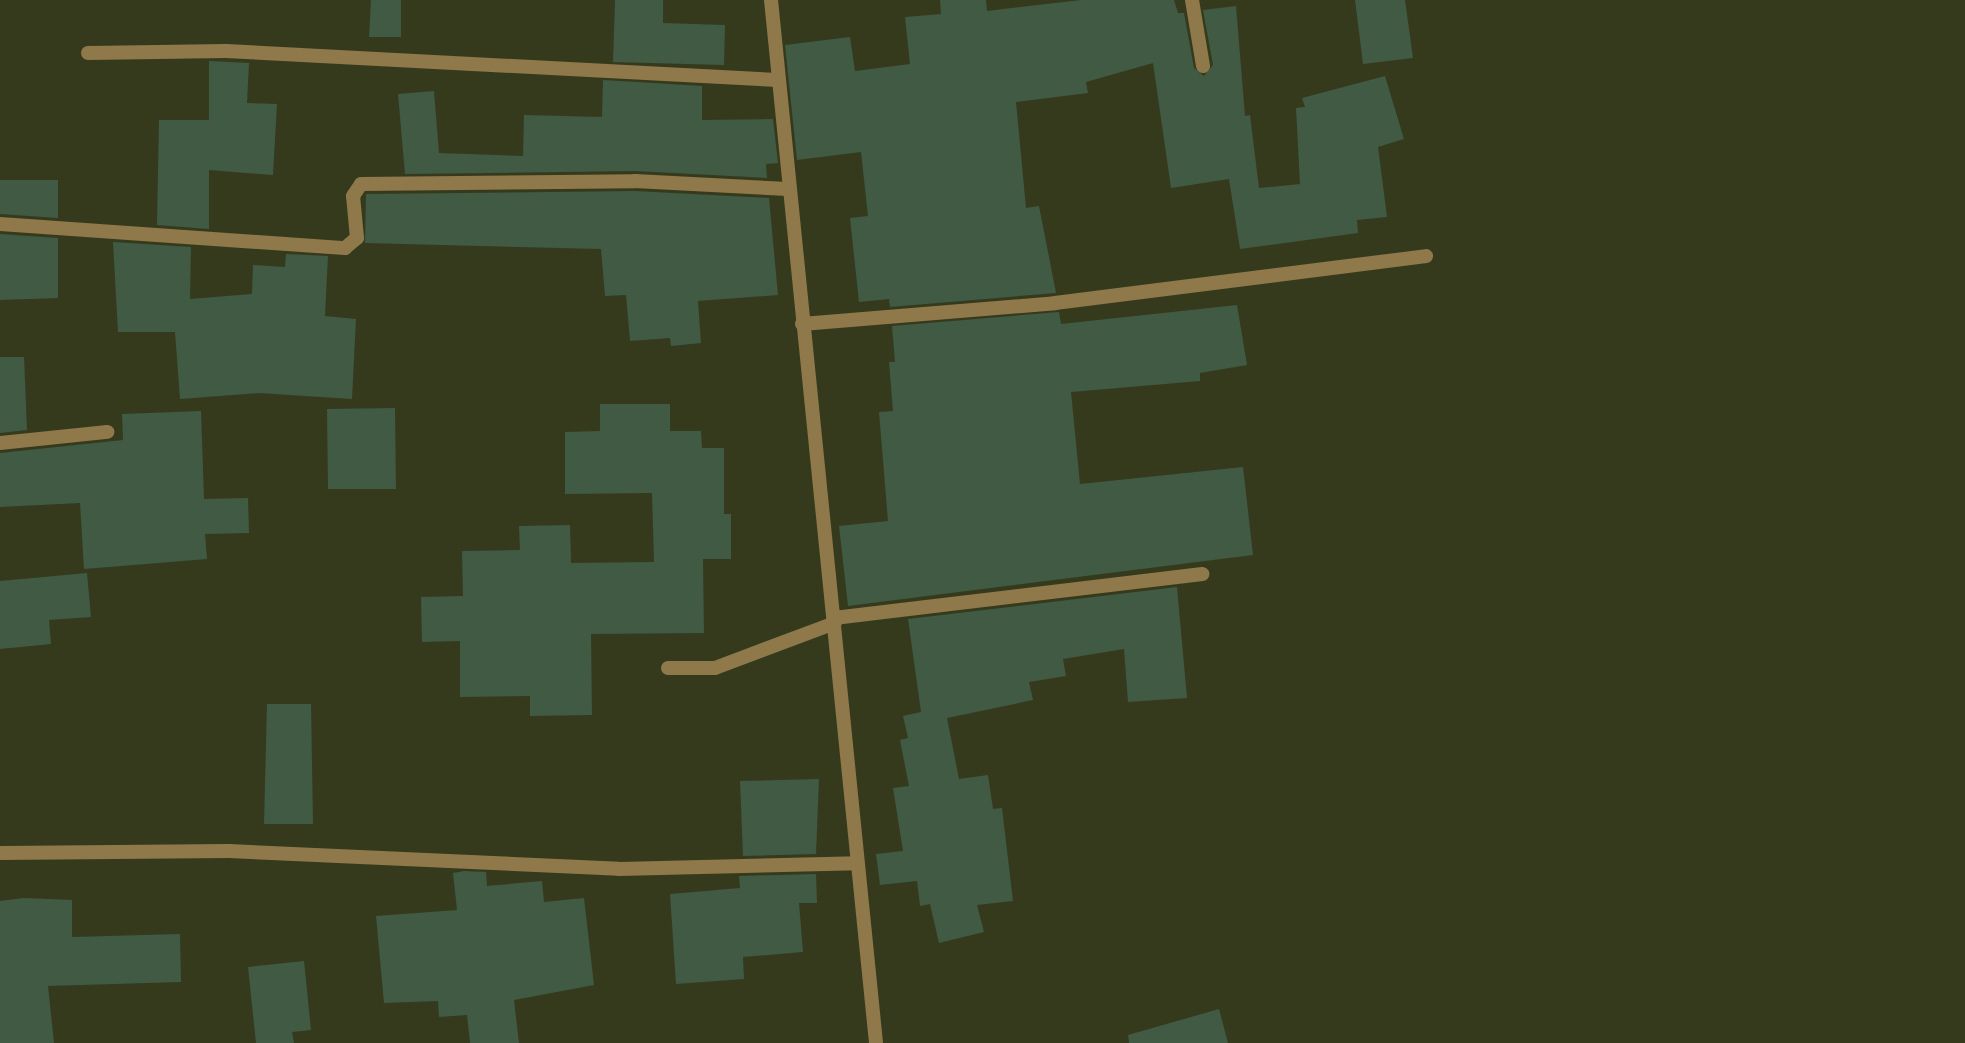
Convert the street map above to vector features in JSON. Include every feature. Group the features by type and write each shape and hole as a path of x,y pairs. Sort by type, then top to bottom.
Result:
{"street":[{"path":"771,0 876,1043"},
{"path":"1192,0 1202,66"},
{"path":"88,53 226,51 778,80"},
{"path":"0,224 345,248 357,238 353,196 361,184 622,181 788,189"},
{"path":"802,324 1043,304 1426,256"},
{"path":"0,443 107,432"},
{"path":"668,668 715,668 835,620 1202,574"},
{"path":"0,853 229,851 620,869 857,863"}],"building":[{"path":"371,0 401,0 401,37 369,37"},
{"path":"615,0 663,0 663,23 725,25 724,65 613,62"},
{"path":"940,0 986,0 987,11 1081,0 1174,0 1178,13 1184,13 1194,68 1204,76 1213,65 1203,10 1236,6 1245,116 1250,115 1259,188 1300,184 1296,108 1305,107 1302,98 1385,76 1404,139 1378,147 1387,217 1357,220 1358,233 1240,249 1229,179 1171,188 1153,63 1086,82 1088,93 1016,102 1026,208 1039,206 1056,293 890,307 889,299 859,302 850,218 868,216 861,152 797,160 785,45 850,37 855,71 910,64 905,17 941,14"},
{"path":"1355,0 1405,0 1413,58 1363,64"},
{"path":"209,61 249,63 247,103 277,104 273,175 209,170 209,229 157,225 159,120 209,120"},
{"path":"603,80 702,86 702,120 773,119 778,163 766,164 767,178 635,171 405,174 398,94 434,91 439,153 523,156 524,115 602,117"},
{"path":"0,180 58,180 58,218 0,214"},
{"path":"635,191 769,198 778,295 698,301 701,343 671,346 670,338 630,341 626,295 605,296 601,249 365,243 366,194"},
{"path":"0,234 58,238 58,298 0,300"},
{"path":"113,242 191,247 190,299 252,294 253,265 285,267 286,254 328,256 325,316 356,319 352,399 259,393 180,399 175,332 118,332"},
{"path":"1237,305 1247,365 1200,373 1200,381 1071,392 1080,484 1243,467 1253,555 848,606 839,526 888,521 879,412 893,411 889,362 895,362 892,326 1059,312 1061,324"},
{"path":"0,357 24,357 27,430 0,433"},
{"path":"600,404 670,404 670,431 701,431 702,448 724,448 724,514 731,514 731,559 703,559 704,633 591,634 592,715 530,716 530,696 460,697 460,641 422,642 421,597 463,596 462,551 520,550 519,526 570,525 571,563 654,562 652,493 565,494 565,432 600,431"},
{"path":"395,408 396,489 328,489 327,409"},
{"path":"201,411 204,499 248,498 249,533 205,534 207,559 84,569 80,503 0,507 0,453 123,440 122,414"},
{"path":"87,573 91,617 49,620 51,644 0,649 0,581"},
{"path":"1177,587 1187,698 1128,702 1124,649 1063,659 1066,676 1029,682 1033,700 947,718 959,779 988,775 993,809 1002,808 1013,901 977,905 984,932 939,943 930,904 920,906 917,881 880,885 876,854 903,851 893,788 909,786 900,740 908,738 903,716 921,712 908,619"},
{"path":"267,704 311,704 313,824 264,824"},
{"path":"819,779 816,854 743,856 740,781"},
{"path":"486,872 487,886 542,881 544,902 584,898 594,985 514,1000 519,1043 470,1043 467,1015 439,1017 438,1001 384,1003 376,916 457,910 453,873"},
{"path":"816,874 817,903 799,903 803,952 743,957 744,979 676,984 670,894 740,888 739,876"},
{"path":"23,898 72,900 72,937 180,934 181,982 48,986 54,1043 0,1043 0,901"},
{"path":"304,961 311,1030 292,1032 294,1043 256,1043 248,967"},
{"path":"1219,1009 1228,1043 1129,1043 1128,1035"}]}
